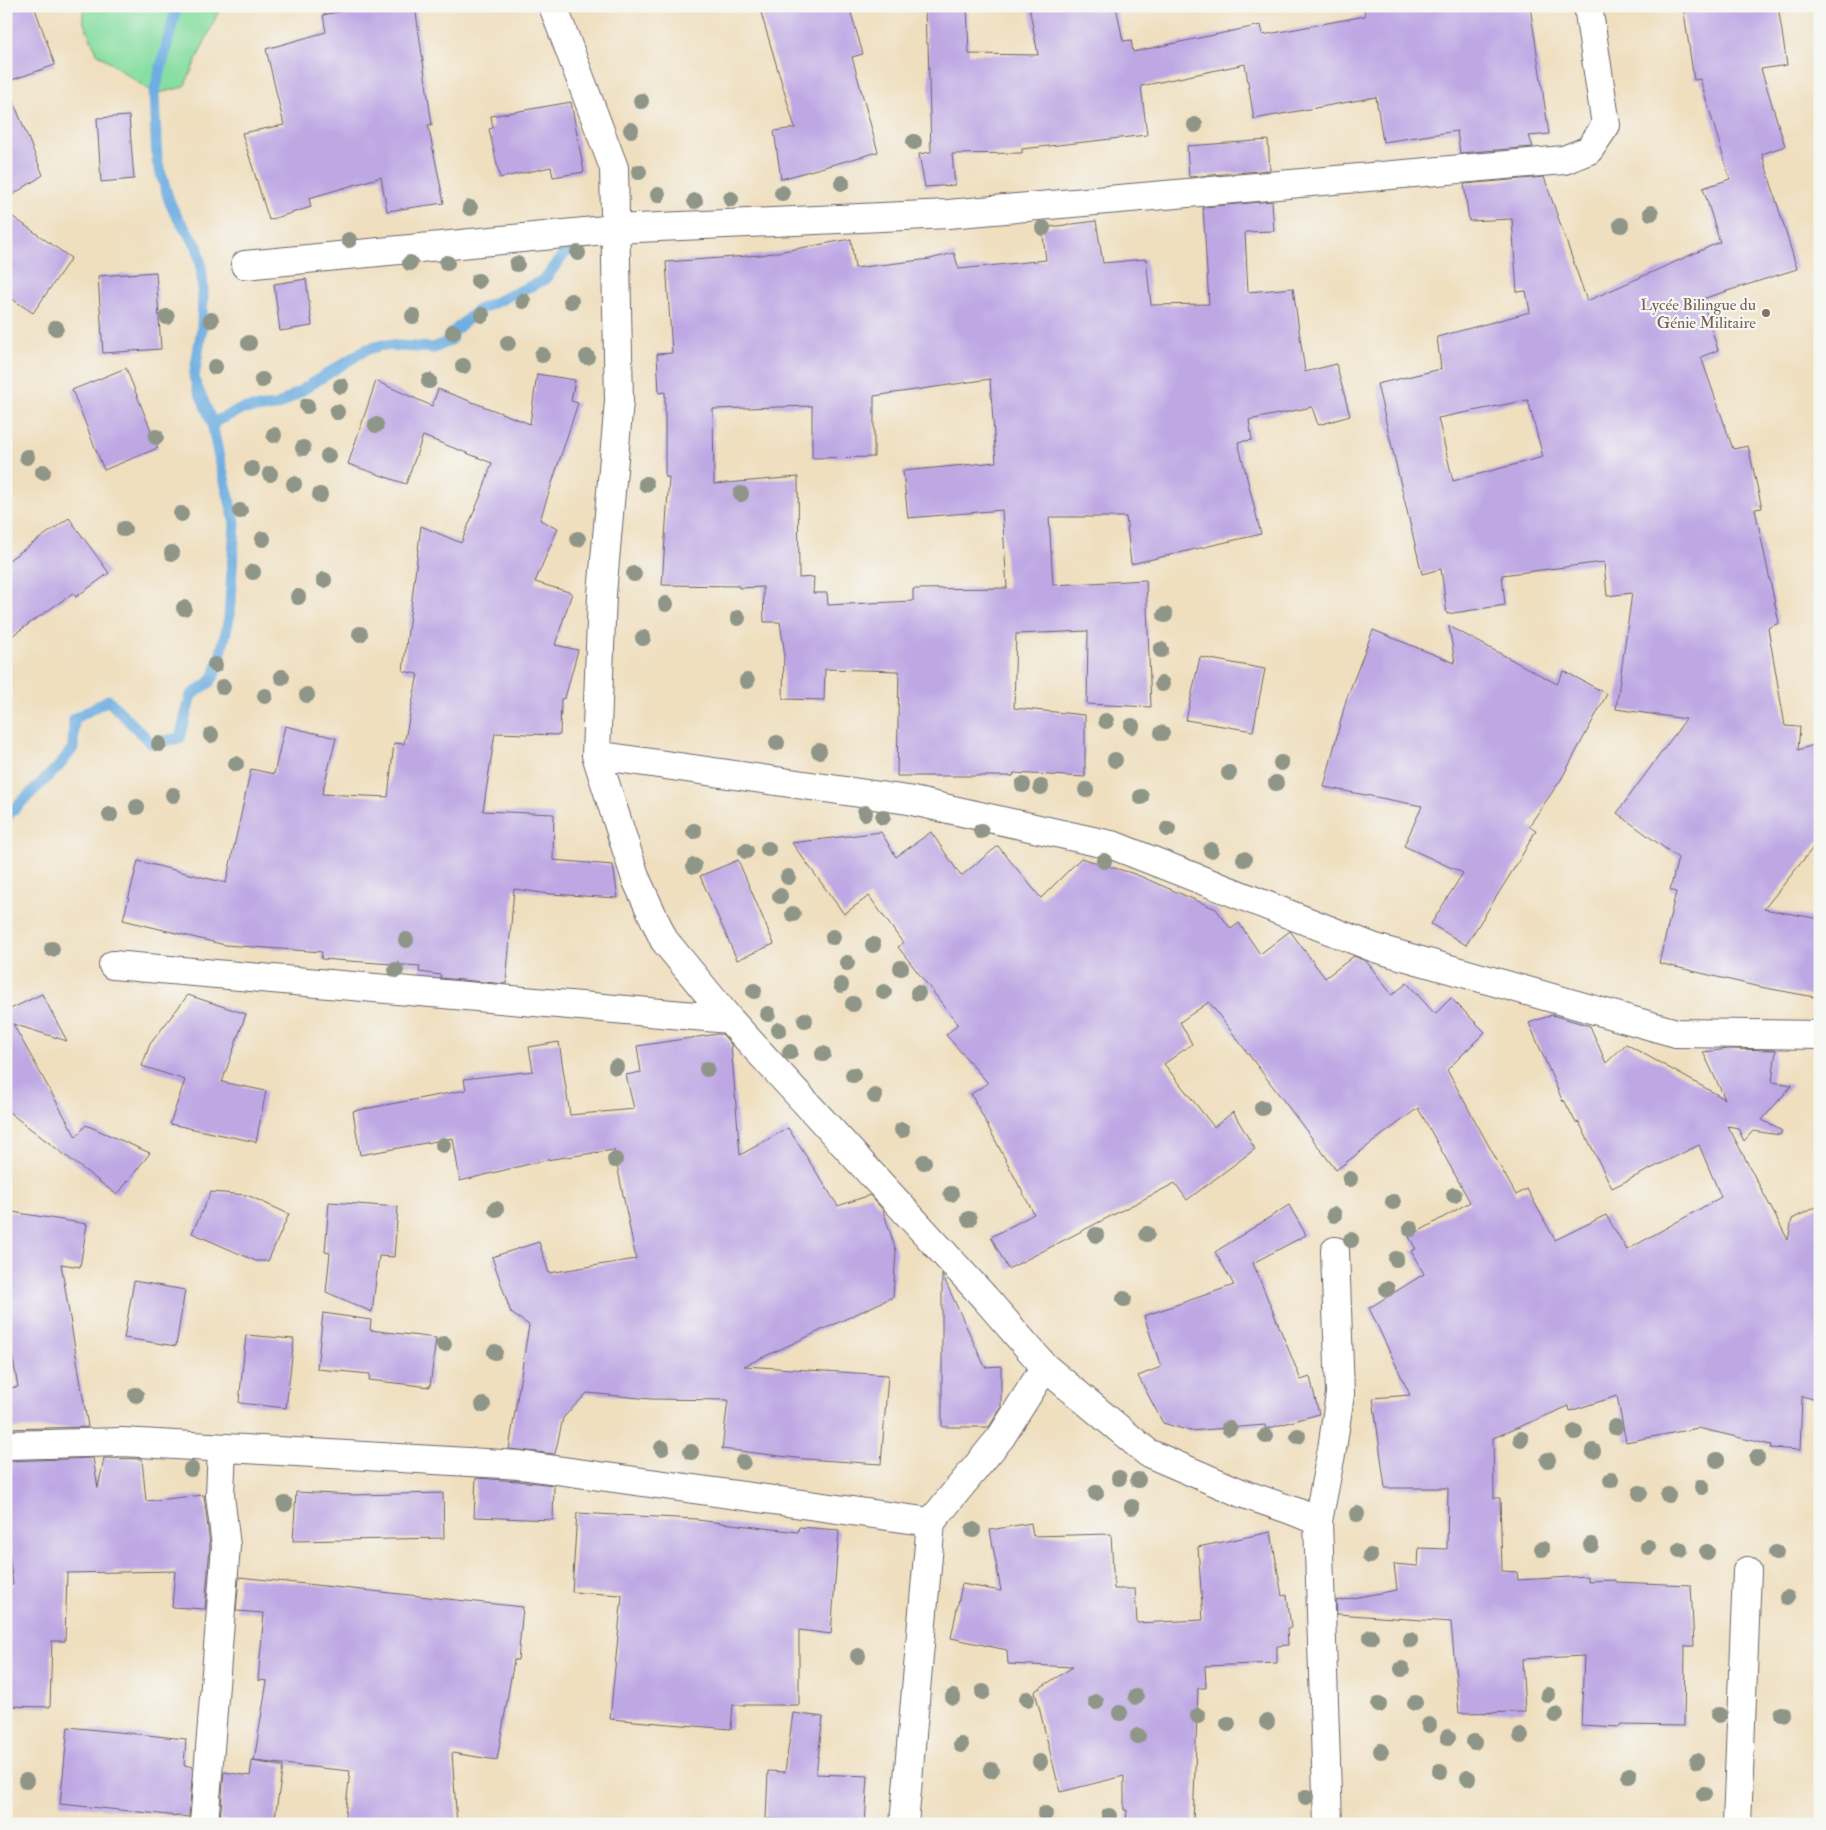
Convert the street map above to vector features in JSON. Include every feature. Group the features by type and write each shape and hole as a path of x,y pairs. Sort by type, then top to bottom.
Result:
{"street":[{"path":"553,6 614,168 619,401 602,594 596,756 636,879 664,940 729,1020 985,1298 1045,1367 1148,1453 1242,1493 1318,1521"},
{"path":"245,265 615,228 948,214 1564,160 1589,150 1606,125 1588,6"},
{"path":"596,756 908,800 1115,846 1375,948 1676,1033 1820,1035"},
{"path":"113,965 729,1020"},
{"path":"1328,1824 1318,1521 1332,1449 1340,1394 1335,1251"},
{"path":"904,1824 931,1522 1001,1437 1045,1367"},
{"path":"6,1445 123,1442 520,1465 931,1522"},
{"path":"204,1824 226,1546 220,1495 222,1448"},
{"path":"1737,1824 1746,1571"}],"green space":[{"path":"83,6 221,6 184,87 154,94 97,53 83,21"}],"building":[{"path":"6,6 34,6 55,65 6,82"},
{"path":"346,6 415,6 432,125 428,125 444,203 387,211 381,177 309,198 311,207 269,220 242,133 284,125 266,49 326,32 323,15 347,10"},
{"path":"759,6 849,6 863,54 852,57 878,152 781,179 774,131 795,128"},
{"path":"925,6 967,6 969,54 1038,55 1029,6 1116,6 1123,41 1131,40 1133,52 1261,25 1263,35 1365,16 1363,6 1530,6 1549,134 1529,136 1533,147 1460,153 1457,131 1383,142 1376,97 1254,119 1245,64 1141,86 1147,135 1022,149 1022,153 952,154 955,185 925,187 919,154 931,152"},
{"path":"1683,6 1778,6 1787,65 1761,69 1785,146 1762,154 1797,269 1702,299 1718,350 1701,357 1733,449 1748,446 1762,508 1755,509 1779,623 1768,628 1785,726 1800,727 1798,750 1820,743 1820,839 1764,909 1820,919 1820,998 1755,986 1659,963 1676,892 1670,890 1678,858 1617,813 1686,719 1616,709 1632,593 1607,596 1604,562 1502,575 1505,605 1447,614 1441,569 1422,574 1377,384 1441,369 1437,337 1530,312 1526,291 1517,292 1512,219 1469,221 1464,184 1544,177 1587,301 1720,242 1703,188 1730,179 1700,79 1694,80","holes":["1528,400 1543,457 1453,481 1438,418"]},
{"path":"6,88 8,88 43,175 6,199"},
{"path":"571,102 584,172 553,177 551,167 500,178 489,129 493,128 491,116"},
{"path":"129,116 134,179 101,182 97,118"},
{"path":"1268,140 1270,170 1189,177 1187,146"},
{"path":"1272,201 1274,231 1245,232 1248,292 1293,288 1305,372 1336,364 1350,416 1318,425 1312,407 1249,420 1252,440 1238,442 1261,534 1131,564 1126,517 1049,517 1053,585 1146,580 1151,707 1087,704 1088,631 1016,634 1014,708 1085,715 1085,777 1014,773 1013,776 897,776 899,671 825,669 824,700 783,699 784,649 780,622 764,622 763,587 662,585 669,477 665,477 665,392 659,393 657,354 672,353 666,262 761,255 851,239 855,268 930,259 954,253 959,269 1046,260 1042,228 1096,221 1103,263 1146,259 1151,305 1209,304 1203,207","holes":["990,379 996,462 903,471 908,518 1002,510 1007,588 913,589 913,601 828,605 827,593 813,593 814,577 799,578 798,477 714,484 713,409 812,406 812,458 874,457 874,396"]},
{"path":"6,212 71,258 33,313 6,295"},
{"path":"156,272 161,349 103,353 98,276"},
{"path":"306,279 312,326 280,331 274,284"},
{"path":"126,368 158,448 104,470 72,390"},
{"path":"537,374 575,380 571,401 578,403 540,520 558,528 535,582 572,593 555,645 578,650 565,698 561,699 560,735 495,733 483,811 554,814 553,860 613,865 618,898 550,894 514,889 506,984 440,978 441,975 419,972 420,966 321,959 322,952 225,945 123,920 138,861 226,883 251,769 274,774 285,726 336,738 322,794 388,797 394,743 404,744 418,674 403,671 421,526 461,543 492,463 423,436 406,484 348,464 376,381 432,406 438,389 530,424"},
{"path":"69,518 109,573 76,597 73,593 6,640 6,562"},
{"path":"1449,626 1557,684 1564,671 1607,694 1562,778 1529,826 1536,830 1520,859 1466,945 1431,924 1463,873 1404,846 1422,806 1324,787 1346,700 1373,630 1455,663"},
{"path":"1200,657 1265,669 1253,731 1186,720"},
{"path":"881,832 896,857 931,832 961,876 998,846 1041,898 1081,858 1135,874 1216,909 1231,929 1239,923 1260,954 1290,931 1325,978 1354,956 1367,962 1392,995 1407,983 1435,1014 1451,998 1485,1032 1447,1070 1516,1195 1527,1189 1555,1240 1606,1215 1627,1250 1721,1197 1699,1145 1612,1188 1579,1122 1576,1123 1564,1100 1563,1102 1529,1023 1552,1015 1590,1026 1606,1063 1626,1044 1725,1099 1703,1052 1728,1049 1776,1050 1772,1082 1792,1085 1762,1120 1782,1131 1780,1135 1753,1131 1744,1141 1738,1128 1728,1126 1788,1240 1792,1219 1820,1205 1820,1401 1802,1396 1800,1450 1770,1448 1771,1445 1698,1428 1626,1442 1617,1396 1570,1411 1569,1406 1493,1438 1494,1498 1500,1498 1502,1571 1517,1572 1518,1580 1588,1576 1588,1581 1616,1580 1616,1582 1691,1585 1694,1646 1685,1646 1684,1726 1620,1725 1620,1727 1581,1725 1584,1656 1522,1659 1525,1712 1459,1713 1451,1622 1337,1614 1336,1601 1397,1590 1394,1564 1418,1566 1419,1548 1447,1549 1448,1488 1385,1488 1373,1398 1410,1395 1369,1308 1424,1274 1411,1251 1416,1249 1409,1237 1470,1202 1418,1108 1336,1170 1209,1002 1180,1022 1192,1044 1164,1064 1214,1127 1233,1112 1255,1149 1187,1200 1175,1183 1008,1269 991,1237 1034,1214 971,1094 988,1083 946,1035 958,1024 898,947 903,943 869,896 844,914 792,843"},
{"path":"738,860 774,944 737,960 700,876"},
{"path":"42,994 67,1041 13,1024 76,1137 86,1125 150,1153 117,1195 6,1110 6,1011"},
{"path":"188,995 246,1014 222,1082 266,1091 256,1142 170,1124 185,1080 142,1066 150,1044"},
{"path":"722,1034 731,1044 740,1155 788,1128 838,1206 870,1195 883,1210 896,1251 893,1297 744,1366 888,1375 881,1464 805,1459 722,1449 728,1400 651,1399 587,1393 563,1418 555,1454 509,1449 529,1325 511,1313 492,1257 539,1242 549,1273 636,1259 614,1150 546,1160 460,1181 453,1138 360,1155 353,1111 466,1090 464,1079 533,1071 529,1047 559,1042 570,1115 634,1109 626,1075 641,1072 637,1046"},
{"path":"211,1192 247,1195 289,1214 268,1261 256,1261 192,1233"},
{"path":"329,1202 398,1207 394,1257 379,1256 372,1312 326,1292 330,1253 325,1252"},
{"path":"1289,1205 1306,1235 1253,1263 1301,1380 1310,1377 1319,1414 1266,1429 1265,1425 1190,1431 1163,1423 1138,1376 1161,1367 1144,1316 1234,1285 1215,1252"},
{"path":"6,1211 87,1224 80,1267 61,1264 88,1427 6,1429 6,1388 18,1387 6,1322"},
{"path":"942,1274 985,1367 1001,1366 1001,1408 989,1427 942,1427"},
{"path":"134,1281 185,1290 176,1346 124,1338"},
{"path":"323,1313 371,1320 370,1330 436,1338 430,1387 369,1380 370,1374 317,1369"},
{"path":"246,1335 294,1339 286,1408 239,1403"},
{"path":"93,1458 98,1488 104,1458 142,1459 146,1501 204,1495 210,1546 205,1609 172,1607 175,1571 67,1573 65,1641 52,1641 50,1707 6,1706 6,1585 13,1585 6,1530 6,1461"},
{"path":"476,1478 554,1485 553,1520 474,1517"},
{"path":"296,1492 354,1495 443,1493 444,1538 293,1541"},
{"path":"577,1513 697,1519 798,1532 799,1527 839,1530 831,1634 799,1630 799,1705 733,1705 731,1729 610,1719 622,1595 572,1592"},
{"path":"1031,1523 1033,1536 1111,1534 1114,1589 1135,1589 1137,1623 1203,1620 1198,1547 1271,1532 1282,1596 1287,1595 1291,1628 1287,1628 1288,1645 1277,1646 1277,1663 1205,1666 1206,1688 1198,1688 1193,1824 1126,1824 1127,1810 1124,1810 1124,1776 1060,1792 1035,1691 1073,1667 1008,1664 1007,1650 951,1638 962,1584 1001,1591 990,1530"},
{"path":"239,1577 523,1607 518,1660 514,1660 497,1760 452,1753 457,1824 344,1824 350,1771 254,1761 267,1681 258,1680 264,1613 236,1611"},
{"path":"793,1713 823,1717 816,1774 868,1776 865,1824 766,1819 768,1771 785,1772"},
{"path":"68,1727 186,1739 184,1765 193,1767 189,1817 60,1804"},
{"path":"252,1761 283,1766 274,1824 227,1824 228,1821 220,1820 224,1772 250,1776"}],"waterway":[{"path":"6,817 59,766 73,748 74,719 108,700 151,743 180,738 191,695 209,683 214,676 229,618 235,522 212,423 194,377 202,327 203,290 201,265 197,246 175,214 169,200 157,161 154,94 177,6"},
{"path":"212,423 242,409 277,406 365,350 382,345 434,348 451,340 453,332 478,310 544,280 565,253 597,240"}],"place":[{"name":"Lycée Bilingue du Génie Militaire","path":"1766,313"}]}
